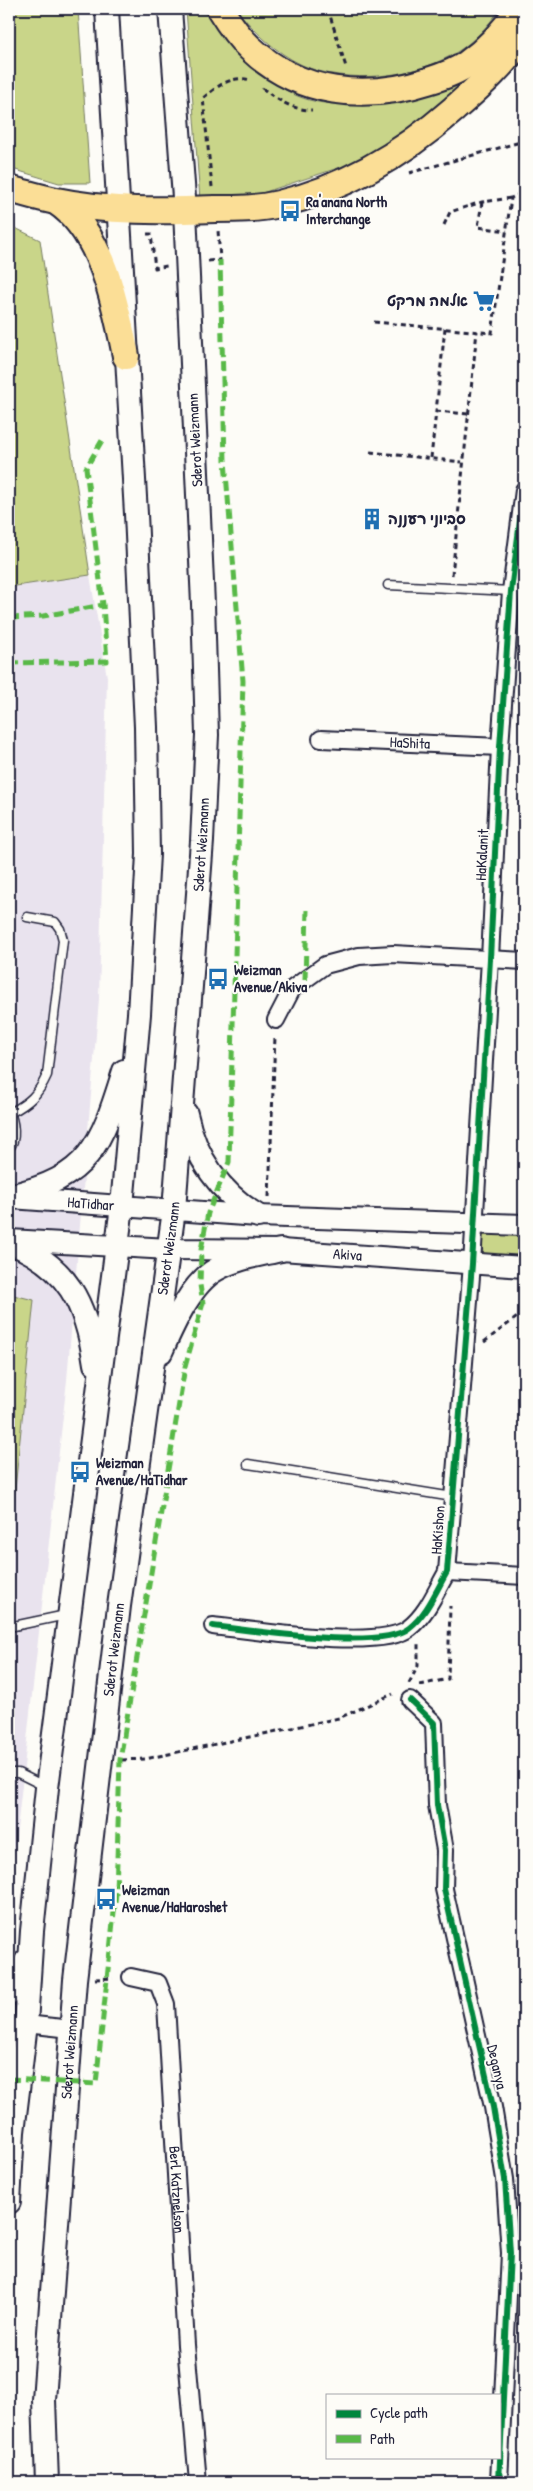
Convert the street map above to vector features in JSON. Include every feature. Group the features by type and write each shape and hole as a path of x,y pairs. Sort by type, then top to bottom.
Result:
{"highway":[{"path":"220,9 250,48 296,79 315,87 338,91 376,92 406,88 465,66 490,45 519,9"},
{"path":"9,189 120,221 185,211 278,204 309,195 351,179 396,155 430,131 484,83 514,51 524,35"},
{"path":"57,202 70,210 92,242 115,304 126,356"}],"main road":[{"path":"9,2202 17,2026 32,1930 68,1615 122,1206 139,1014 148,854 146,727 136,514 107,9"},
{"name":"Sderot Weizmann","path":"48,2482 44,2400 75,1980 119,1606 174,1210 202,841 207,735 203,604 185,211 170,9"},
{"path":"9,1197 32,1191 54,1182 78,1168 97,1145 109,1118 139,1014"},
{"path":"183,1101 188,1126 211,1174 225,1192 263,1216"},
{"path":"9,1241 42,1259 57,1270 69,1284 87,1323 99,1387"},
{"path":"150,1375 180,1311 200,1284 215,1270 232,1262 281,1250"},
{"path":"9,1994 25,1963 32,1930"},
{"path":"9,2079 13,2105 13,2132"}],"street":[{"name":"HaKalanit","path":"473,1223 490,959 500,746 511,592 524,490"},
{"name":"HaShita","path":"320,739 500,746"},
{"path":"276,1020 292,989 325,965 359,956 393,954 524,961"},
{"name":"HaTidhar","path":"9,1197 174,1210"},
{"path":"174,1210 263,1216 524,1225"},
{"name":"HaKishon","path":"408,1630 425,1611 448,1572 463,1358 472,1264 473,1223"},
{"path":"9,1241 117,1245 169,1250"},
{"name":"Akiva","path":"169,1250 281,1250 524,1267"},
{"path":"448,1572 524,1576"},
{"path":"213,1626 339,1639 378,1638 408,1630"},
{"name":"Deganya","path":"409,1694 434,1722 437,1805 445,1850 444,1889 493,2107 517,2253 499,2482"},
{"name":"Berl Katznelson","path":"132,1977 158,1983 166,2004 186,2344 198,2482"},
{"path":"17,2026 71,2029"}],"lane":[{"path":"388,585 511,592"},
{"path":"9,1148 14,1139 9,1112 30,1102 40,1092 47,1075 62,940 60,929 55,922 27,917"},
{"path":"248,1464 453,1497"},
{"path":"9,1627 68,1615"},
{"path":"9,1773 18,1774 47,1788"}],"path":[{"path":"328,9 347,73"},
{"path":"120,221 151,234 155,268 220,260 203,98 225,82 236,78 250,79 280,101 298,110 314,110"},
{"path":"444,225 450,212 482,202 511,198 524,192"},
{"path":"374,322 492,333 511,198"},
{"path":"482,202 478,227 507,231"},
{"path":"431,458 445,328"},
{"path":"450,589 477,332"},
{"path":"436,411 468,414"},
{"path":"370,452 462,462"},
{"path":"263,1216 276,1020"},
{"path":"463,1358 524,1312"},
{"path":"145,1759 339,1718 448,1679 451,1613 448,1572"},
{"path":"408,1630 418,1644 418,1666 409,1694"},
{"path":"75,1980 132,1977"}],"shaded area":[{"path":"90,575 107,677 99,999 67,1380 9,1902 9,587"}],"green space":[{"path":"9,9 78,9 90,183 59,183 9,168"},
{"path":"186,9 209,9 270,78 292,93 316,102 343,104 371,102 427,90 478,75 421,120 388,143 353,163 253,196 200,200"},
{"path":"236,9 500,9 475,38 457,52 440,61 402,73 360,77 320,71 292,60 266,41"},
{"path":"9,225 40,240 90,575 9,587"},
{"path":"482,1234 524,1235 524,1260 483,1258"},
{"path":"9,1294 34,1300 9,1549"}],"marked path":[{"path":"9,2079 96,2084 116,1893 120,1760 185,1367 203,1303 200,1285 201,1250 208,1213 229,1162 243,681 225,461 220,260"},
{"path":"9,618 43,616 103,605 86,468 104,437"},
{"path":"9,663 107,661 103,605"},
{"path":"305,980 307,909"}],"cycle path":[{"path":"213,1626 345,1639 394,1635 409,1628 421,1616 447,1572 472,1264 500,747 511,591 524,490"},
{"path":"410,1700 434,1723 437,1805 445,1850 444,1889 493,2107 505,2179 510,2253 499,2482"}],"place":[{"name":"Ra'anana North Interchange","path":"290,211"},
{"name":"אלמה מרקט","path":"484,301"},
{"name":"סביוני רעננה","path":"372,519"},
{"name":"Weizman Avenue/Akiva","path":"218,979"},
{"name":"Weizman Avenue/HaTidhar","path":"80,1472"},
{"name":"Weizman Avenue/HaHaroshet","path":"106,1899"}]}
